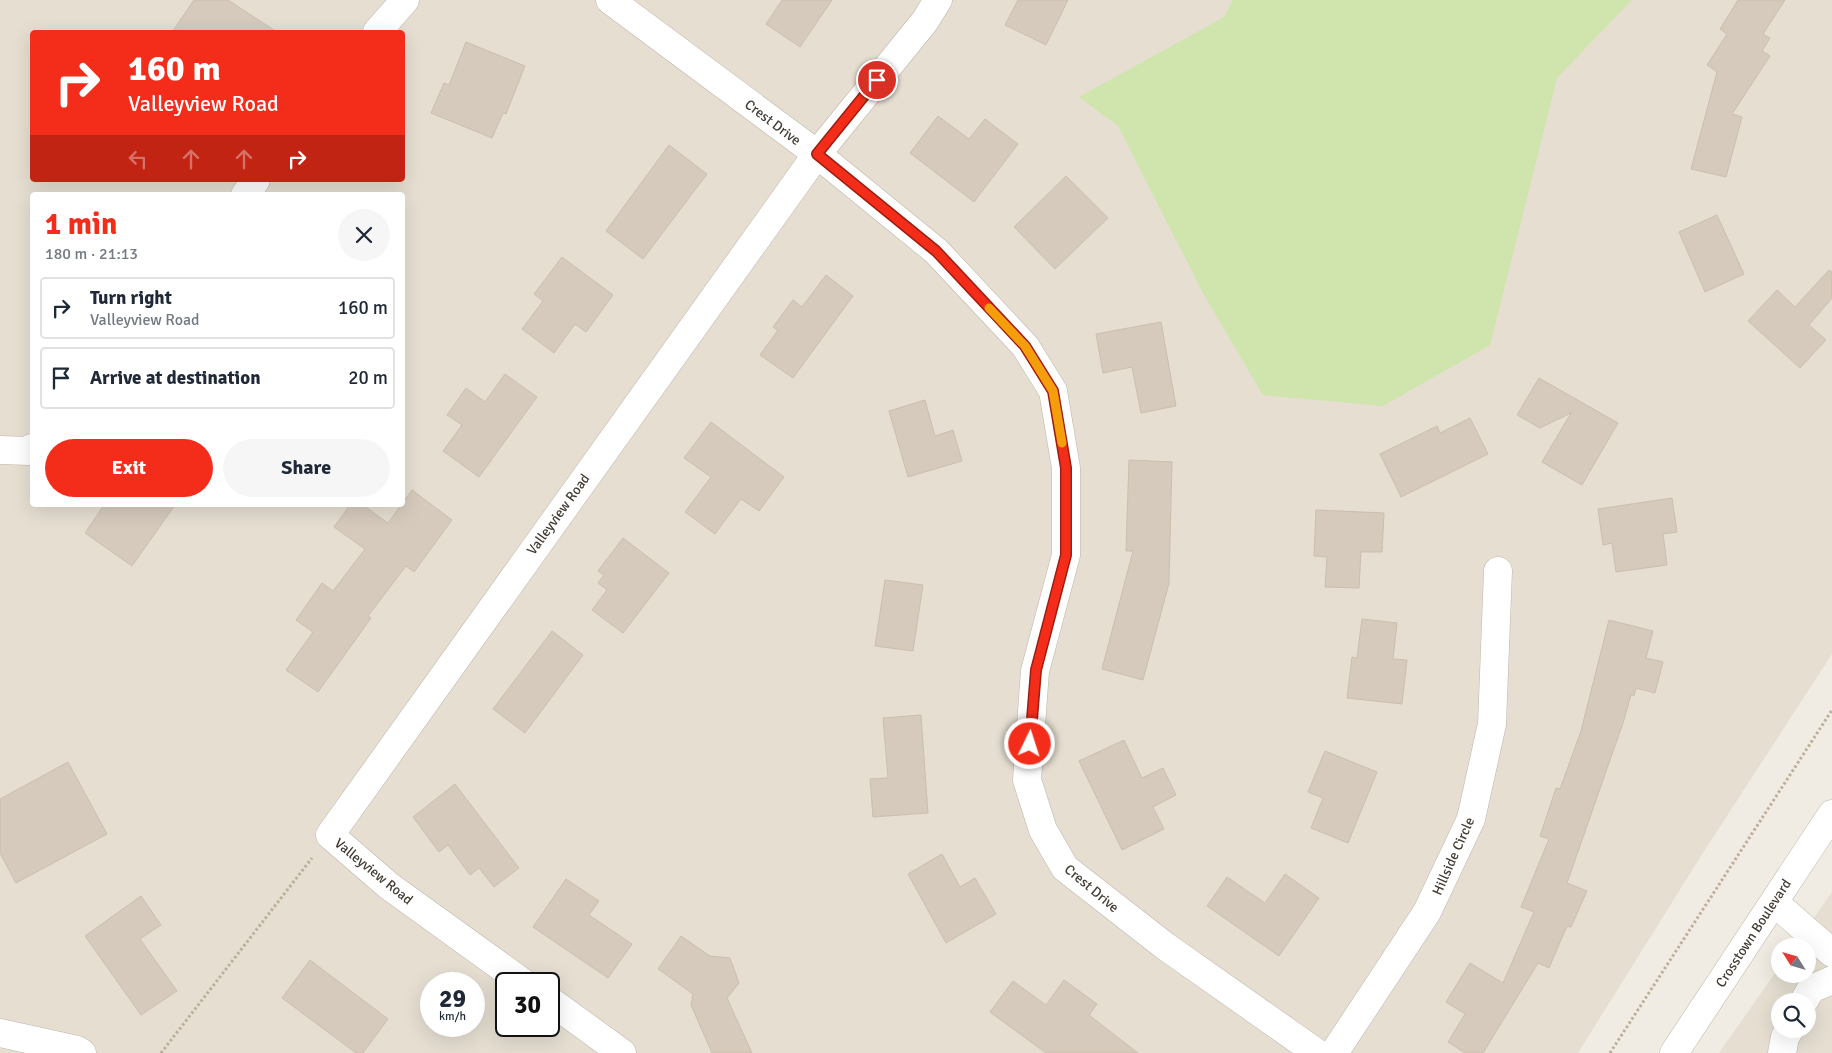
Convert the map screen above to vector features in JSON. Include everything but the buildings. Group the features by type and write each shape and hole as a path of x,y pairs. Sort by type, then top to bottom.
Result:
{"street":[{"path":"379,30 405,0"},
{"name":"Crest Drive","path":"610,0 817,154 936,251 1025,346 1053,391 1066,468 1066,555 1036,670 1027,780 1043,830 1065,868 1165,946 1317,1053"},
{"name":"Valleyview Road","path":"509,972 389,886 330,835 817,154 925,21 938,0"},
{"path":"0,450 30,449"},
{"name":"Hillside Circle","path":"1334,1053 1427,912 1471,819 1492,724 1498,571"},
{"name":"Crosstown Boulevard","path":"1674,1053 1832,814"},
{"path":"1774,902 1832,953"},
{"path":"1809,993 1811,989 1832,980"},
{"path":"560,1008 622,1053"},
{"path":"0,1032 77,1050 82,1053"},
{"path":"1782,1053 1785,1038"}],"path":[{"path":"1610,1053 1832,710"},
{"path":"161,1053 330,835"}],"shaded area":[{"path":"0,0 1832,0 1832,654 1701,856 1578,1053 0,1053"},
{"path":"1832,892 1832,1053 1719,1053 1771,979 1771,983 1816,983 1816,938 1800,938"}],"green space":[{"path":"1233,0 1632,0 1557,78 1490,345 1383,406 1263,395 1204,295 1118,126 1079,97 1224,17"}],"slow traffic":[{"path":"989,308 1025,346 1053,391 1062,443"}],"route":[{"path":"877,80 817,154 936,251 1025,346 1053,391 1066,468 1066,555 1036,670 1030,744"}]}
